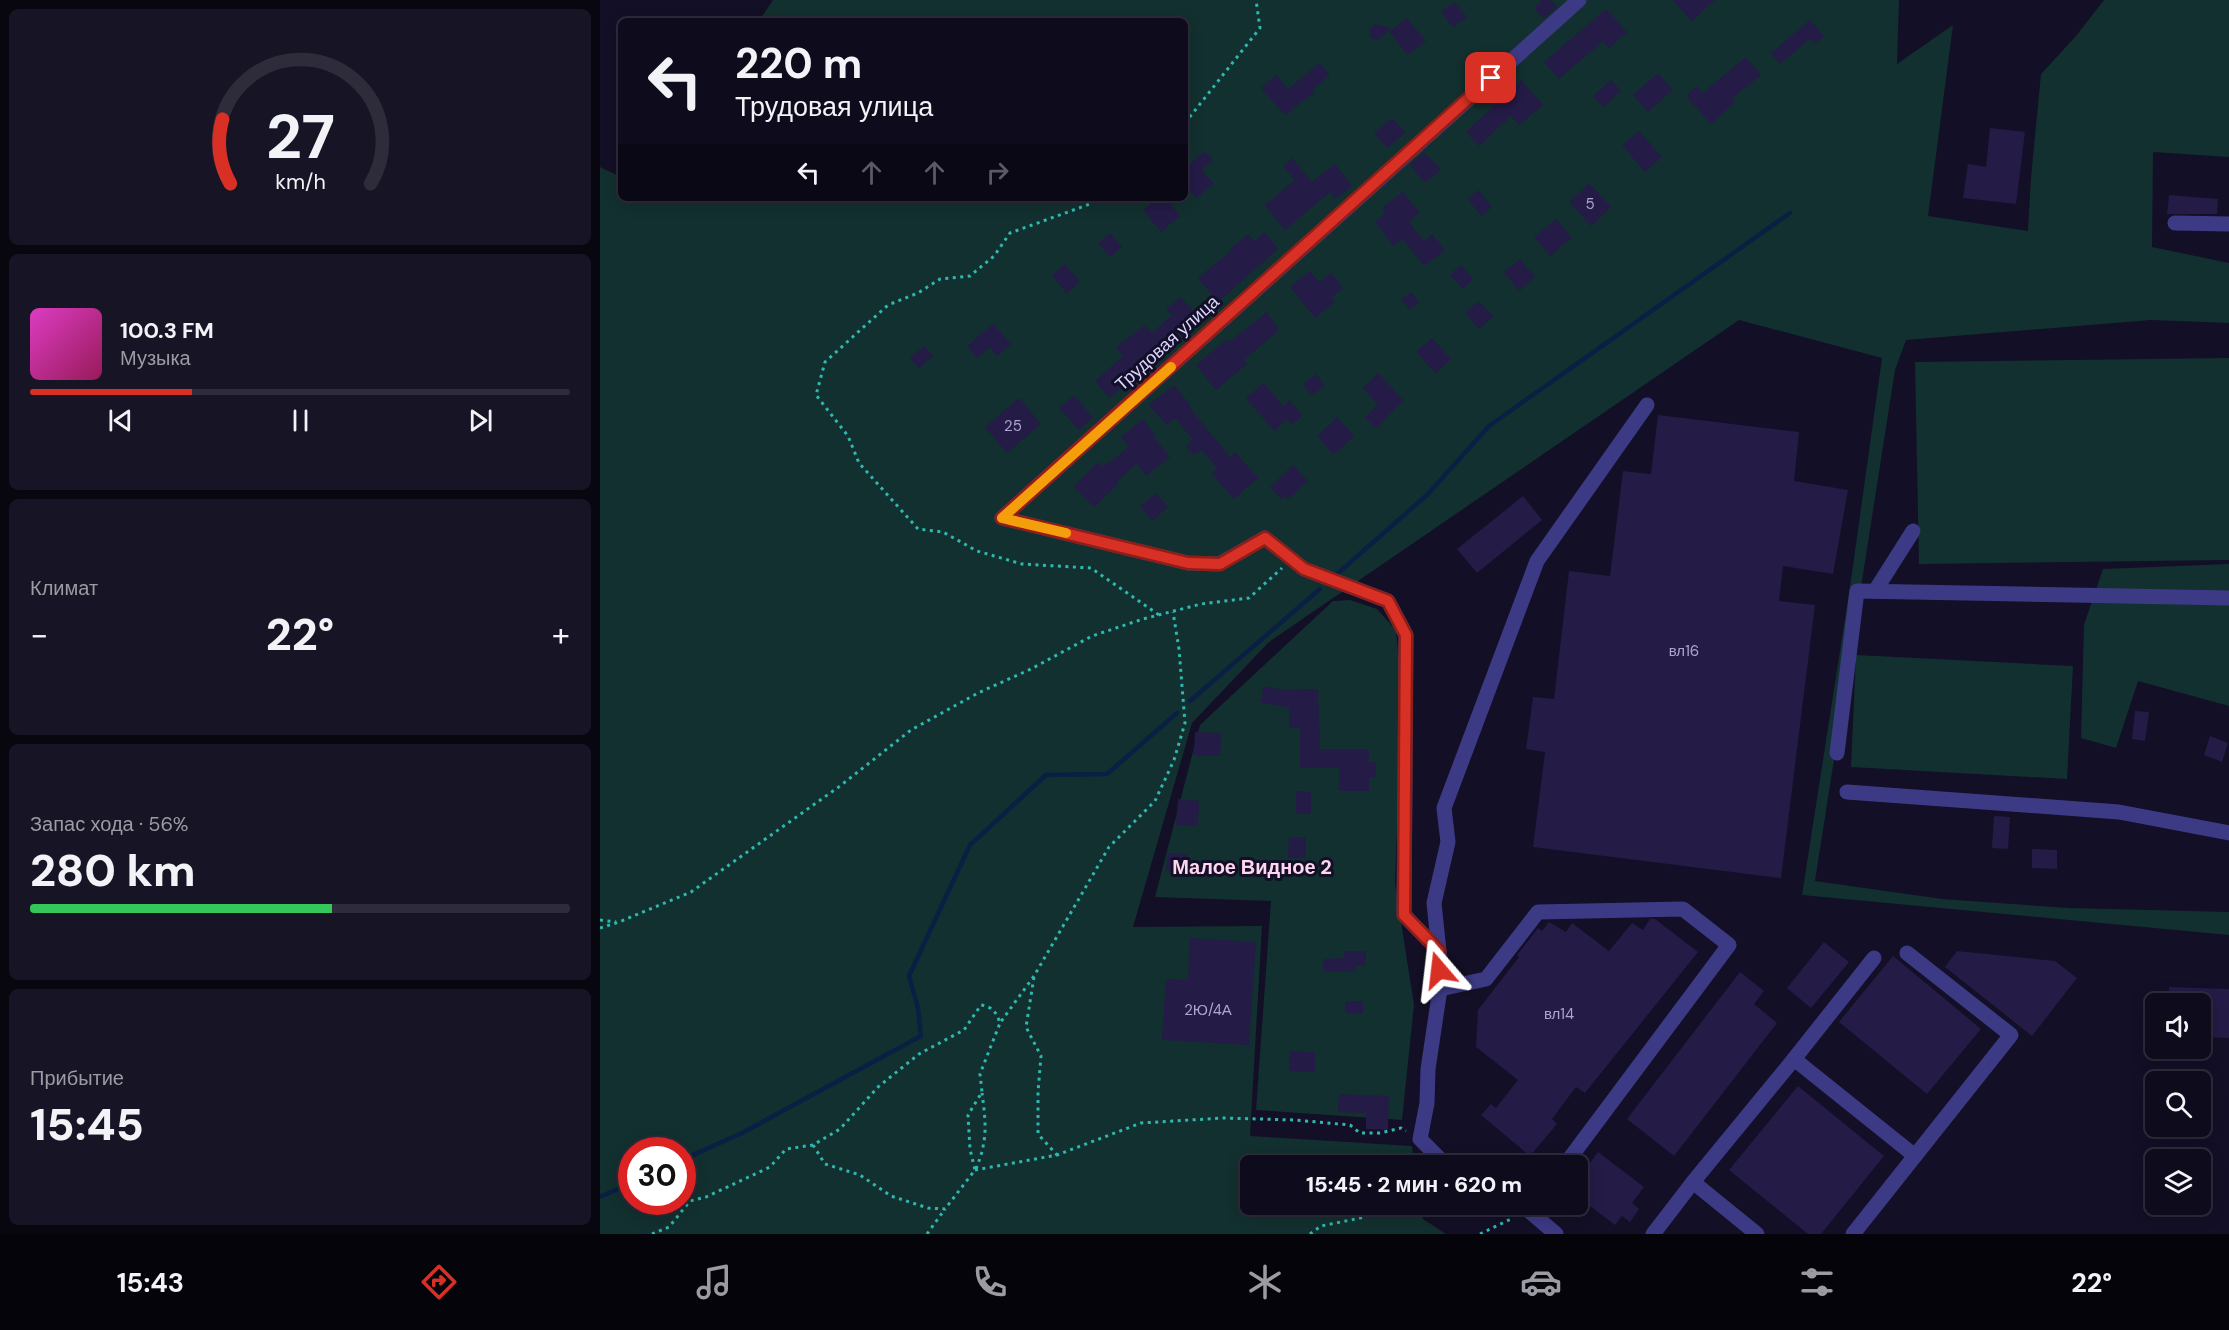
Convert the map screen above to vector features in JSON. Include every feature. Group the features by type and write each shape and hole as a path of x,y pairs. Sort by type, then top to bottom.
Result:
{"street":[{"name":"Трудовая улица","path":"1304,569 1265,538 1220,564 1188,563 1002,518 1579,0"},
{"path":"2175,223 2229,224"},
{"path":"1436,1155 1420,1139 1427,1103 1428,1069 1440,989 1434,903 1448,842 1444,808 1537,561 1647,405"},
{"path":"1875,591 1913,531"},
{"path":"1304,569 1388,601 1406,635 1404,915 1439,951"},
{"path":"1838,753 1857,591 2229,598"},
{"path":"1847,792 2120,812 2229,833"},
{"path":"1440,989 1486,979 1538,912 1683,909 1729,945 1572,1155"},
{"path":"1853,1234 2011,1035 1907,953"},
{"path":"1653,1234 1874,958"},
{"path":"1794,1059 1915,1156"},
{"path":"1694,1182 1757,1234"},
{"path":"1537,1215 1557,1234"}],"path":[{"path":"1188,119 1260,28 1256,0"},
{"path":"1091,201 1090,204 1010,233 994,256 970,276 940,279 918,293 888,305 825,362 816,395 848,436 859,463 918,529 943,532 977,551 1022,564 1091,568 1160,615"},
{"path":"600,928 691,892 840,786 911,730 978,693 1031,669 1092,636 1200,604 1249,598 1283,566 1304,569"},
{"path":"927,1234 975,1170 984,1148 986,1122 980,1074 1000,1023 1034,976 1109,847 1155,801 1174,760 1185,723 1179,649 1173,612"},
{"path":"600,920 620,922"},
{"path":"1034,976 1026,1027 1041,1056 1038,1134 1056,1155"},
{"path":"652,1234 669,1227 690,1201 706,1197 770,1167 786,1149 813,1145 840,1129 878,1087 919,1054 964,1030 981,1005 990,1006 997,1013 1000,1023"},
{"path":"975,1170 970,1149 968,1115 981,1092"},
{"path":"975,1170 1056,1155 1141,1123 1223,1118 1294,1120 1350,1125 1360,1132 1380,1133 1401,1128 1420,1139"},
{"path":"813,1145 825,1164 860,1175 891,1197 928,1208 945,1209"},
{"path":"1310,1234 1321,1226 1367,1215"},
{"path":"1480,1234 1514,1215"}],"green space":[{"path":"773,0 1899,0 1897,64 1953,25 1928,216 2028,231 2041,74 2076,36 2104,0 2229,0 2229,157 2153,152 2152,247 2229,263 2229,323 2151,320 1906,340 1895,370 1815,881 1942,899 2069,908 2229,912 2229,935 1802,895 1851,580 1882,358 1739,320 1269,642 1192,723 1133,927 1262,926 1250,1136 1412,1146 1413,1155 1240,1155 1240,1215 1422,1215 1423,1219 1446,1234 600,1234 600,167 618,176 618,201 1188,201 1188,18 761,18"},
{"path":"2229,358 2229,560 1919,564 1915,362"},
{"path":"2229,564 2229,706 2138,681 2116,748 2081,738 2084,625 2103,569"},
{"path":"1350,600 1377,609 1396,630 1402,695 1395,883 1414,1005 1402,1120 1256,1110 1271,901 1155,897 1200,725 1333,601"},
{"path":"1856,655 2073,666 2067,779 1851,767"}],"building":[{"path":"1542,0 1551,0 1557,7 1543,19 1534,8"},
{"path":"1672,0 1715,0 1692,21"},
{"path":"1454,2 1467,17 1453,27 1441,12"},
{"path":"1606,9 1627,32 1609,48 1603,41 1559,79 1544,62"},
{"path":"1407,18 1426,41 1408,55 1389,32"},
{"path":"1810,20 1824,36 1814,44 1810,39 1780,64 1771,53"},
{"path":"1375,24 1391,28 1379,40 1371,38 1369,30"},
{"path":"1746,57 1761,75 1732,99 1735,102 1711,124 1686,96 1697,86 1702,93"},
{"path":"1320,63 1330,75 1312,90 1315,92 1285,115 1261,88 1276,75 1288,89"},
{"path":"1658,73 1673,90 1648,112 1633,95"},
{"path":"1521,80 1543,105 1519,125 1511,116 1479,146 1466,132"},
{"path":"1611,80 1621,91 1603,107 1593,96"},
{"path":"1392,118 1405,133 1387,148 1374,133"},
{"path":"1990,128 2025,132 2016,204 1963,198 1968,164 1986,167"},
{"path":"1639,131 1662,157 1645,172 1622,145"},
{"path":"1205,151 1213,160 1202,170 1214,184 1196,198 1188,188 1188,165"},
{"path":"1424,152 1441,169 1425,183 1410,165"},
{"path":"1292,158 1312,182 1335,164 1352,186 1335,199 1330,192 1285,230 1265,205 1295,180 1283,166"},
{"path":"1589,183 1611,207 1591,226 1569,202"},
{"path":"1478,190 1492,207 1481,216 1468,199"},
{"path":"1403,192 1420,213 1409,222 1424,241 1432,234 1445,250 1424,266 1403,239 1393,246 1375,222 1386,213 1382,208"},
{"path":"2169,195 2218,199 2217,214 2167,214"},
{"path":"1154,201 1168,201 1180,216 1161,232 1143,210"},
{"path":"1556,219 1572,238 1550,256 1534,237"},
{"path":"1265,232 1278,249 1218,302 1198,278 1248,234 1254,241"},
{"path":"1110,233 1122,247 1110,257 1098,243"},
{"path":"1520,259 1535,277 1519,291 1504,272"},
{"path":"1065,264 1080,282 1066,293 1052,275"},
{"path":"1461,265 1473,279 1463,289 1450,275"},
{"path":"1310,271 1319,282 1331,273 1343,288 1331,298 1335,302 1315,318 1290,287"},
{"path":"1411,292 1419,302 1410,310 1401,300"},
{"path":"1181,297 1202,320 1182,338 1178,333 1138,363 1142,368 1110,398 1095,381 1123,356 1116,347 1145,325 1152,333 1172,315 1166,310"},
{"path":"1479,301 1493,317 1479,329 1465,313"},
{"path":"1267,312 1279,330 1244,360 1247,364 1216,390 1196,365 1227,339 1229,342"},
{"path":"993,324 1011,344 997,356 990,347 977,358 967,346"},
{"path":"1432,338 1451,359 1435,373 1416,352"},
{"path":"924,346 933,356 919,368 910,358"},
{"path":"1378,373 1403,400 1376,429 1365,417 1378,405 1363,388"},
{"path":"1316,374 1325,386 1311,395 1303,384"},
{"path":"1264,383 1283,406 1290,400 1302,416 1291,425 1286,419 1274,431 1246,398"},
{"path":"1174,385 1230,457 1235,452 1258,478 1234,499 1211,474 1217,468 1202,450 1194,455 1186,446 1193,440 1175,418 1167,425 1149,405"},
{"path":"1074,395 1093,418 1079,430 1059,408"},
{"path":"1019,398 1041,424 1007,453 985,427"},
{"path":"1658,415 1799,432 1794,481 1848,490 1833,574 1783,566 1779,601 1815,605 1781,878 1533,847 1545,752 1526,749 1533,697 1554,699 1569,571 1610,576 1623,471 1651,474"},
{"path":"1337,417 1354,436 1334,455 1317,436"},
{"path":"1143,419 1170,457 1146,476 1137,464 1117,481 1119,483 1094,507 1074,487 1098,462 1103,467 1129,447 1121,437"},
{"path":"1293,465 1308,481 1288,499 1285,496 1281,499 1270,487"},
{"path":"1156,493 1168,507 1152,521 1140,506"},
{"path":"1523,496 1542,520 1477,573 1457,549"},
{"path":"1264,686 1282,690 1318,689 1320,749 1369,749 1369,762 1376,762 1376,777 1369,777 1369,791 1339,791 1339,768 1300,768 1300,728 1289,728 1289,708 1260,702"},
{"path":"2135,711 2149,712 2145,741 2132,739"},
{"path":"1195,732 1221,733 1220,756 1194,755"},
{"path":"2210,736 2228,743 2222,762 2204,755"},
{"path":"1296,791 1311,792 1311,814 1296,814"},
{"path":"1178,799 1199,801 1198,826 1176,825"},
{"path":"1994,816 2010,817 2008,849 1992,848"},
{"path":"1289,837 1306,837 1306,858 1288,858"},
{"path":"2032,849 2057,850 2057,869 2032,868"},
{"path":"1168,853 1187,854 1186,872 1166,871"},
{"path":"1650,919 1655,919 1698,952 1585,1093 1576,1087 1552,1119 1557,1124 1529,1155 1481,1115 1491,1104 1496,1108 1518,1080 1476,1047 1478,1010 1538,928 1542,931 1549,922 1566,932 1572,923 1609,951 1632,923 1643,930"},
{"path":"1190,938 1256,942 1249,1045 1162,1040 1166,979 1188,980"},
{"path":"1824,942 1849,962 1811,1008 1787,988"},
{"path":"1344,951 1366,951 1366,966 1356,966 1356,971 1324,972 1323,959 1344,958"},
{"path":"1957,951 2055,961 2077,978 2032,1036 1945,967"},
{"path":"1893,956 1981,1029 1927,1094 1839,1022"},
{"path":"1740,972 1764,991 1754,1004 1777,1023 1674,1156 1627,1119"},
{"path":"2169,987 2229,989 2229,1038 2211,1037 2211,993 2169,993"},
{"path":"1345,1001 1363,1001 1363,1014 1345,1013"},
{"path":"1290,1051 1315,1052 1315,1072 1289,1071"},
{"path":"1798,1086 1884,1156 1821,1234 1808,1234 1729,1170"},
{"path":"1339,1094 1389,1096 1388,1130 1366,1129 1366,1113 1338,1112"},
{"path":"1598,1152 1644,1187 1632,1203 1639,1209 1630,1222 1622,1216 1615,1225 1588,1205 1588,1165"}],"waterway":[{"path":"1337,574 1427,495 1489,426 1790,213"},
{"path":"1190,701 1320,589"},
{"path":"696,1154 742,1133 921,1036 918,1008 909,976 970,845 1046,775 1107,774 1177,713"},
{"path":"600,1197 618,1189"}],"slow traffic":[{"path":"1066,533 1002,518 1171,367"}],"district":[{"name":"Малое Видное 2","path":"1252,867"}],"route":[{"path":"1439,970 1439,951 1404,915 1406,635 1388,601 1304,569 1265,538 1220,564 1188,563 1002,518 1491,78"}]}
